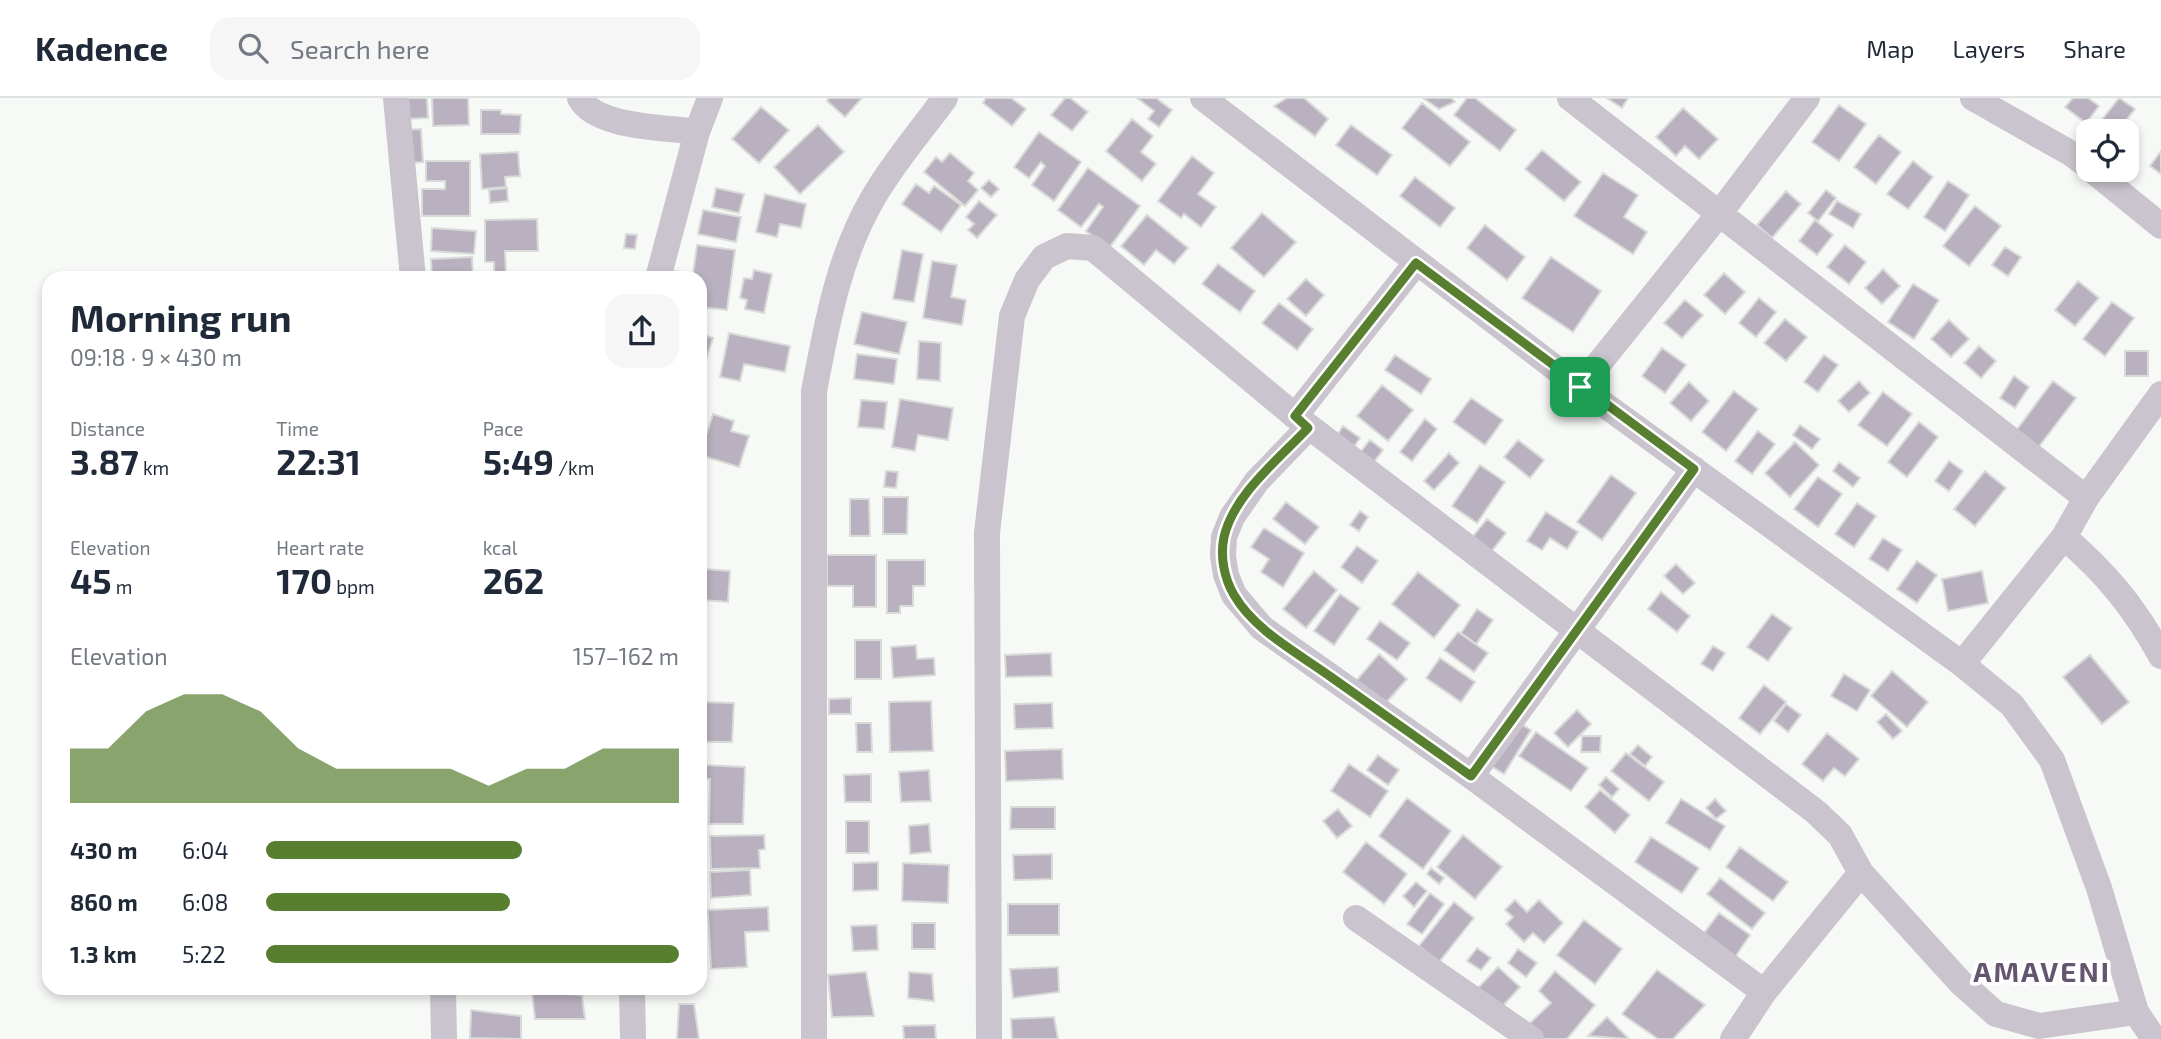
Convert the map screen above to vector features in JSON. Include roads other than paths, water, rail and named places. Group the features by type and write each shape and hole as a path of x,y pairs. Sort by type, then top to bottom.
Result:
{"street":[{"path":"396,98 412,271"},
{"path":"579,98 584,107 601,118 697,132"},
{"path":"660,271 697,132 710,98"},
{"path":"814,1039 814,391 830,306 847,252 873,197 945,98"},
{"path":"1570,98 2086,498"},
{"path":"1580,387 1719,214 1807,98"},
{"path":"1973,98 2076,157"},
{"path":"1205,99 1580,387 1962,664 2012,705 2052,760 2099,887 2136,1012 2154,1039"},
{"path":"2107,182 2161,226"},
{"path":"989,1039 987,533 1012,316 1027,280 1044,257 1067,246 1093,248 1302,422 1816,812 1840,835 1861,873 1961,984 1996,1014 2039,1026 2136,1012"},
{"path":"1416,263 1232,517 1224,537 1223,556 1226,575 1234,595 1262,628 1471,776 1764,992"},
{"path":"1962,664 2064,537 2086,498 2161,394"},
{"path":"1471,776 1579,631 1694,469"},
{"path":"2064,537 2099,566 2137,613 2161,656"},
{"path":"1733,1039 1764,992 1861,873"},
{"path":"1356,918 1531,1039"},
{"path":"443,995 444,1039"},
{"path":"632,995 633,1039"}],"district":[{"name":"AMAVENI","path":"2042,971"}]}
